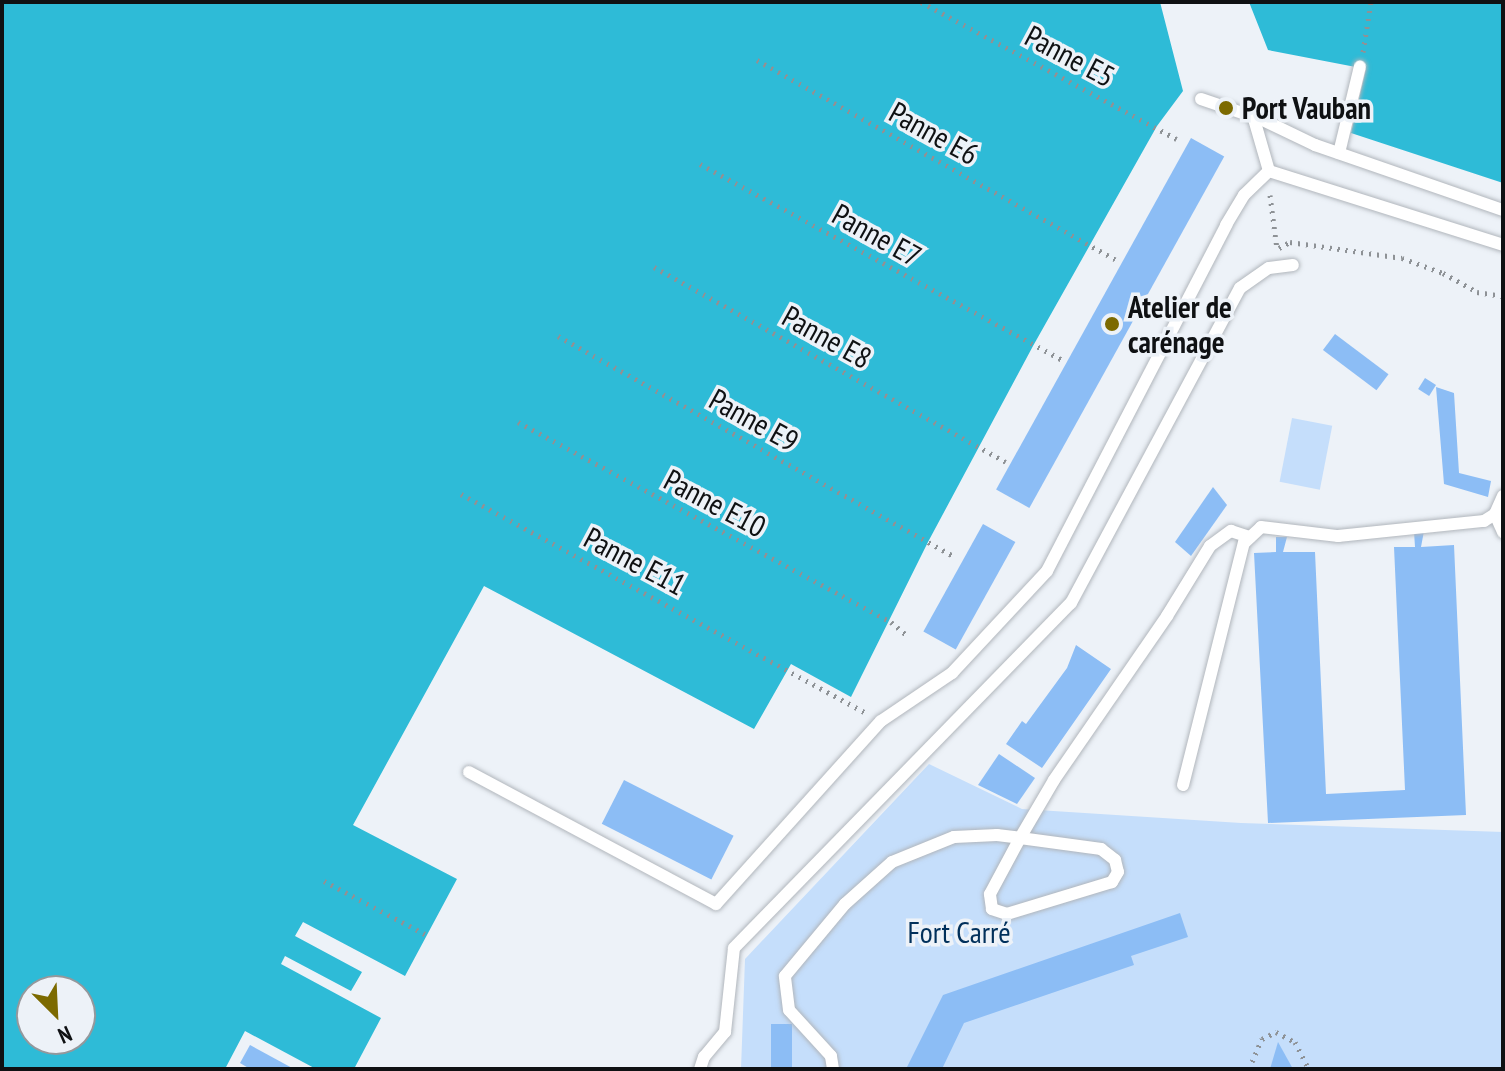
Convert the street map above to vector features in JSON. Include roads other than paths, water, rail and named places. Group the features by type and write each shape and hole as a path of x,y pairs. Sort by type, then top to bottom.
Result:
{"lane":[{"path":"1339,153 1360,66"},
{"path":"1201,99 1339,153 1503,210"},
{"path":"1258,120 1269,171"},
{"path":"1269,171 1503,245"},
{"path":"469,772 716,904 881,721 952,673 1047,571 1226,225 1244,195 1269,171"},
{"path":"700,1069 704,1057 725,1032 734,948 1071,603 1240,288 1269,268 1293,265"},
{"path":"1183,785 1225,608 1244,543 1261,527 1338,536 1484,521 1495,514 1503,496"},
{"path":"1495,514 1503,532"},
{"path":"833,1069 831,1056 789,1010 785,976 845,904 892,862 954,837 997,835 1020,838 1101,849 1115,860 1118,872 1112,882 1007,914 992,909 990,894 1020,838 1054,780 1167,616 1210,546 1231,531 1250,537"}],"water":[{"name":"Port Vauban","path":"2,2 1160,2 1183,91 1157,126 1033,346 928,542 851,697 791,664 754,729 484,586 353,825 457,879 405,976 303,922 295,936 362,972 351,991 285,956 281,964 381,1018 354,1069 316,1069 245,1031 225,1069 2,1069"},
{"name":"Port Vauban","path":"1249,2 1503,2 1503,183 1351,133 1366,69 1268,50"}],"place":[{"name":"Port Vauban","path":"1226,108"},
{"name":"Atelier de carénage","path":"1112,324"}],"park label":[{"name":"Fort Carré","path":"959,932"}]}
